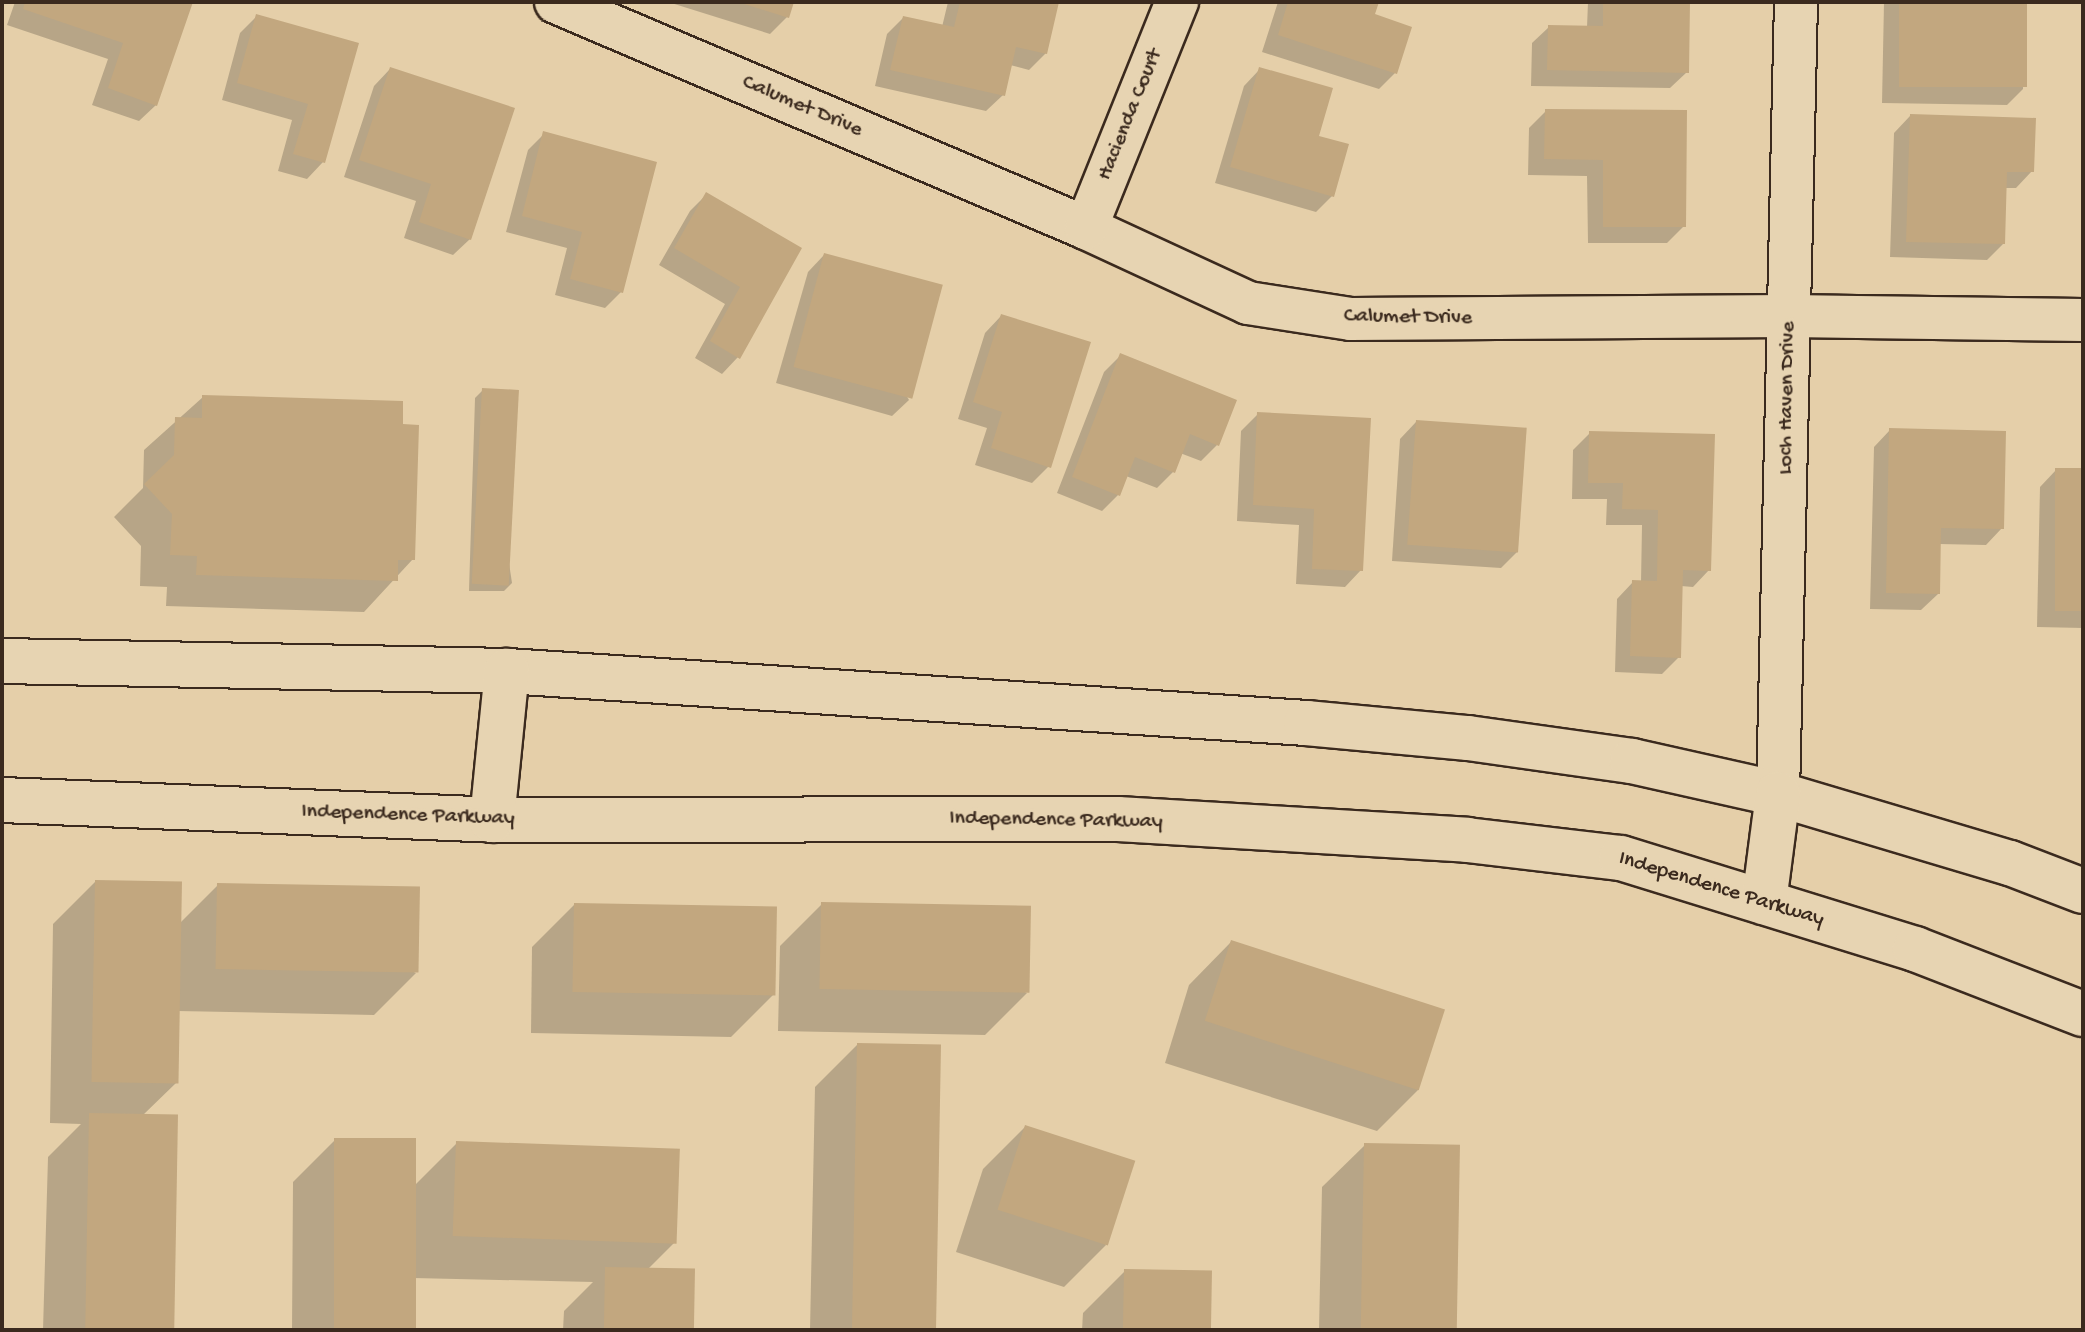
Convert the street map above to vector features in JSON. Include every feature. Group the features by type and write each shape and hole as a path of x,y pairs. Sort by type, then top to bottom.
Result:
{"main road":[{"path":"2,661 507,671 1306,723 1468,738 1632,761 1778,794 2010,863 2083,891"},
{"path":"492,820 507,671"},
{"path":"1764,902 1778,794"},
{"name":"Independence Parkway","path":"2,800 492,820 1118,819 1467,840 1621,858 1915,949 2083,1014"}],"street":[{"name":"Calumet Drive","path":"556,2 1086,228 1248,303 1351,319 1790,316 2083,320"},
{"name":"Hacienda Court","path":"1086,228 1177,2"},
{"name":"Loch Haven Drive","path":"1778,794 1796,2"}],"building":[{"path":"25,2 193,2 157,106 108,88 123,43 23,9"},
{"path":"738,2 794,2 789,18"},
{"path":"960,2 1059,2 1047,54 1016,47 1005,96 890,70 903,16 954,27"},
{"path":"1288,2 1379,2 1375,14 1412,27 1397,74 1278,35"},
{"path":"1603,2 1690,2 1689,73 1547,70 1548,25 1603,26"},
{"path":"1899,2 2027,2 2027,87 1899,87"},
{"path":"256,14 359,43 325,163 293,154 308,104 237,83"},
{"path":"390,67 515,108 471,240 419,222 431,184 359,160"},
{"path":"1259,67 1333,88 1319,136 1349,144 1334,197 1230,167"},
{"path":"1545,109 1687,110 1686,227 1603,227 1603,160 1544,159"},
{"path":"1910,114 2036,118 2034,172 2007,172 2005,244 1906,242"},
{"path":"543,131 657,162 623,293 570,279 582,232 522,216"},
{"path":"706,192 802,248 740,359 710,341 740,287 674,248"},
{"path":"824,253 943,285 912,399 793,367"},
{"path":"1001,314 1091,342 1051,468 991,448 1002,412 973,402"},
{"path":"1120,353 1237,400 1219,446 1190,434 1175,473 1135,457 1120,496 1072,477"},
{"path":"482,388 519,390 509,586 472,584"},
{"path":"202,395 403,401 403,424 419,425 415,560 398,560 398,581 196,575 197,556 170,555 172,514 144,484 174,455 175,417 202,418"},
{"path":"1257,412 1371,418 1363,571 1312,569 1314,509 1253,505"},
{"path":"1416,420 1527,428 1518,552 1407,545"},
{"path":"1889,428 2006,431 2004,529 1941,528 1940,594 1886,593"},
{"path":"1589,431 1715,434 1711,571 1683,570 1681,658 1630,656 1632,580 1657,581 1658,510 1622,509 1623,483 1588,483"},
{"path":"2055,468 2083,468 2083,611 2055,611"},
{"path":"95,880 182,882 178,1083 91,1082"},
{"path":"217,883 420,887 418,973 215,969"},
{"path":"821,902 1031,906 1029,993 819,989"},
{"path":"574,903 777,907 775,996 572,992"},
{"path":"1231,940 1445,1010 1419,1090 1205,1021"},
{"path":"857,1043 941,1044 936,1330 852,1330"},
{"path":"89,1113 178,1115 174,1330 85,1330"},
{"path":"1025,1125 1135,1161 1108,1245 997,1210"},
{"path":"334,1138 416,1138 416,1330 334,1330"},
{"path":"456,1141 680,1149 677,1244 453,1236"},
{"path":"1364,1143 1460,1145 1457,1330 1361,1330"},
{"path":"605,1267 695,1269 694,1330 604,1330"},
{"path":"1124,1269 1212,1271 1211,1330 1123,1330"}]}
